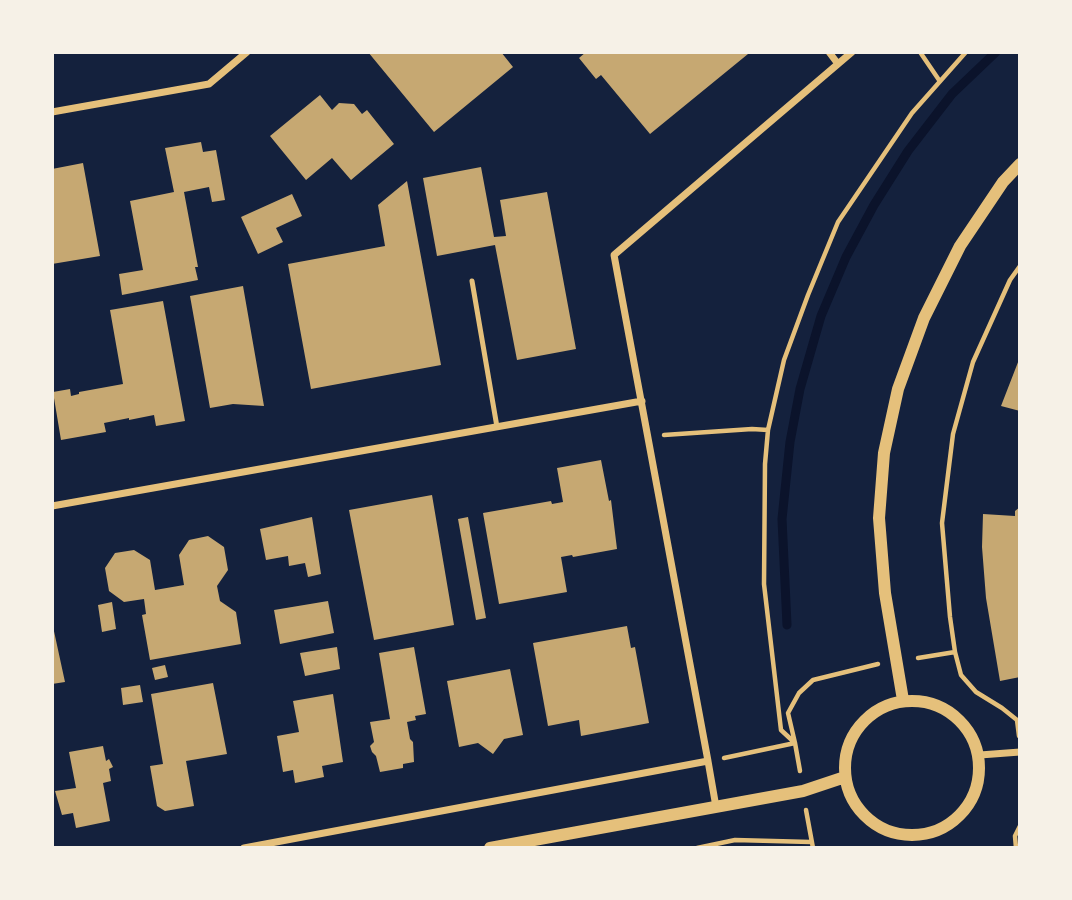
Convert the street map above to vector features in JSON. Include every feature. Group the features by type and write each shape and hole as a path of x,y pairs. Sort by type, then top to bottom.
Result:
{"street":[{"path":"52,112 209,84 247,52"},
{"path":"829,52 838,64"},
{"path":"716,807 614,254 852,52"},
{"path":"903,700 885,593 879,517 884,453 898,389 924,318 960,246 1003,182 1020,163"},
{"path":"52,506 642,401"},
{"path":"903,700 937,705 965,724 980,755 977,790 957,820 926,841 897,835 872,823 854,803 845,777 846,751 858,727 878,709 903,700"},
{"path":"980,755 1020,752"},
{"path":"244,848 708,761"},
{"path":"490,848 803,791 845,777"}],"lane":[{"path":"472,281 496,427"}],"path":[{"path":"920,52 939,80"},
{"path":"795,743 781,730 764,584 764,488 768,430 784,360 807,295 838,222 883,153 939,80 966,52"},
{"path":"1020,266 1010,280 973,362 953,434 942,523 955,652 961,675 976,692 1017,720 1020,744"},
{"path":"649,436 693,431 768,430"},
{"path":"795,743 788,713 799,692 813,680 897,661 955,652"},
{"path":"708,761 795,743"},
{"path":"1016,848 1015,836 1020,826"},
{"path":"697,848 735,840 811,846"}],"building":[{"path":"368,52 501,52 513,67 434,132"},
{"path":"586,52 748,54 650,134 601,75 596,79 579,58"},
{"path":"320,95 332,110 339,103 354,104 362,114 367,110 394,144 351,180 332,158 306,180 270,136"},
{"path":"201,142 203,152 216,150 225,200 212,202 209,187 184,192 198,280 122,295 119,274 143,270 130,201 174,192 165,148"},
{"path":"83,163 100,256 52,264 52,169"},
{"path":"481,167 494,237 506,236 500,200 547,192 576,349 517,360 495,245 437,256 423,178"},
{"path":"407,181 441,365 311,389 288,264 385,246 378,205"},
{"path":"292,194 302,216 276,228 283,242 258,254 241,217"},
{"path":"243,286 264,406 233,404 210,408 190,296"},
{"path":"163,301 185,421 156,426 154,415 129,418 104,423 106,432 61,440 53,392 70,389 71,396 123,384 110,310"},
{"path":"1020,357 1020,411 1001,406"},
{"path":"601,460 609,501 611,500 617,549 561,557 567,592 499,604 483,513 551,501 552,504 563,502 557,468"},
{"path":"432,495 454,625 374,640 349,510"},
{"path":"1020,507 1020,677 1000,681 986,598 982,547 983,514 1015,516 1015,511"},
{"path":"312,517 321,574 308,577 305,563 289,566 288,556 266,560 260,529"},
{"path":"468,517 486,618 476,620 458,519"},
{"path":"208,536 224,547 228,570 217,586 220,601 236,612 241,644 150,660 142,615 146,614 144,599 124,602 109,591 105,568 115,553 134,550 150,560 155,590 184,585 179,555 189,540"},
{"path":"328,601 334,633 280,644 274,610"},
{"path":"112,602 116,629 102,632 98,605"},
{"path":"52,622 65,682 52,684"},
{"path":"627,626 631,648 635,647 649,723 581,736 579,720 548,726 533,643"},
{"path":"337,647 340,669 305,676 300,653"},
{"path":"414,647 426,714 415,716 416,720 407,722 413,742 414,762 403,764 403,768 380,772 370,746 374,742 370,722 390,719 379,653"},
{"path":"165,665 168,677 155,680 152,668"},
{"path":"510,669 523,735 504,739 493,754 478,743 459,747 447,681"},
{"path":"213,683 227,754 186,761 194,806 165,811 157,806 150,766 163,764 151,694"},
{"path":"140,685 143,702 123,705 121,688"},
{"path":"333,694 343,762 322,766 324,777 295,783 293,770 283,772 277,736 299,732 293,701"},
{"path":"103,746 106,761 109,759 113,767 109,769 111,781 103,783 110,821 76,828 73,813 62,815 55,791 76,788 69,752"}],"waterway":[{"path":"787,625 782,519 790,442 800,389 821,316 846,257 908,151 952,94 996,52"}]}
